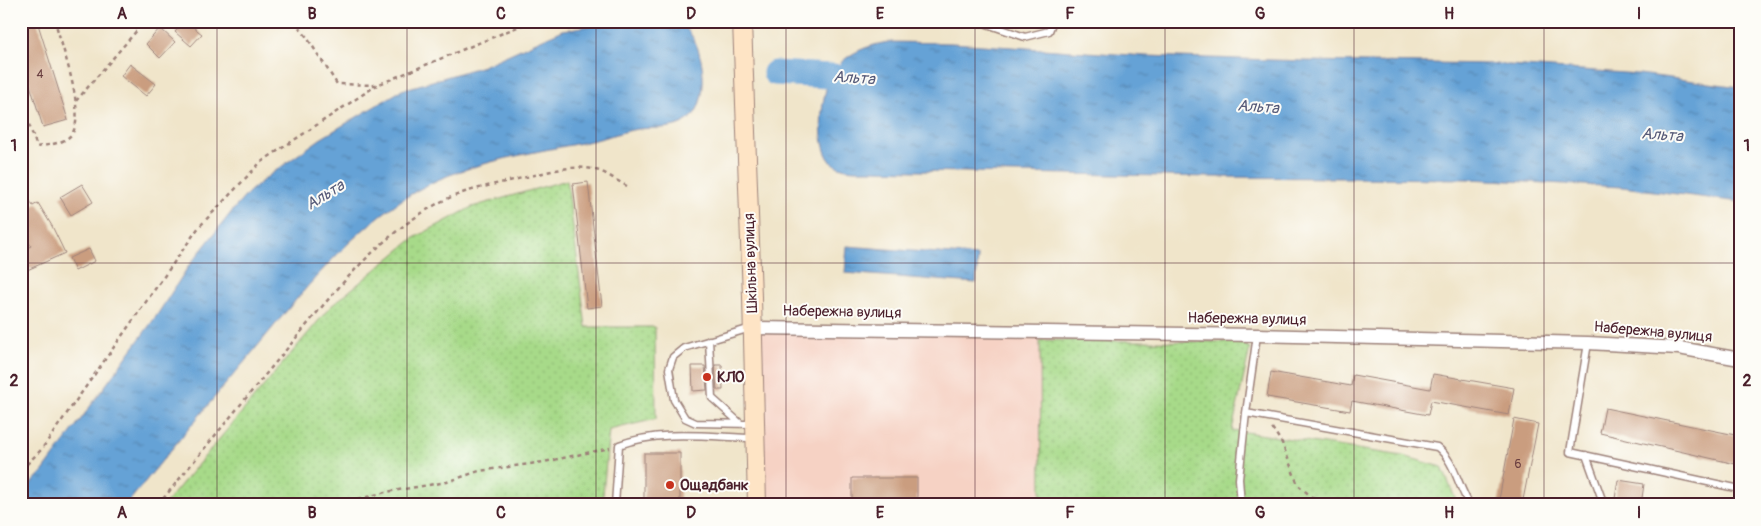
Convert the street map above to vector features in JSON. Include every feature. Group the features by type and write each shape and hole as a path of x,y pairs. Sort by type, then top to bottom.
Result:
{"main road":[{"name":"Шкільна вулиця","path":"742,22 753,328 751,429 757,505"}],"street":[{"name":"Набережна вулиця","path":"753,328 1257,335 1588,343 1679,348 1740,359"}],"lane":[{"path":"742,22 765,21"},
{"path":"868,21 984,24 1025,37 1049,31 1053,21"},
{"path":"751,429 691,422 679,412 675,404 669,369 670,361 684,348 753,328"},
{"path":"1241,505 1239,471 1257,335"},
{"path":"709,340 712,398 751,429"},
{"path":"1588,343 1570,452 1740,488"},
{"path":"1246,413 1437,447 1449,460 1462,493 1470,505"},
{"path":"614,505 619,445 632,440 751,429"},
{"path":"1586,455 1604,505"}],"path":[{"path":"21,102 37,147 60,142 70,136 78,119 76,101 55,21"},
{"path":"76,101 145,21"},
{"path":"294,21 337,84 377,84"},
{"path":"21,470 41,450 199,227 262,162 377,84 532,21"},
{"path":"158,505 299,334 377,247 395,232 435,205 452,198 482,188 535,175 572,168 588,168 603,173 627,186"},
{"path":"1264,416 1282,442 1298,485 1321,505"},
{"path":"335,505 386,492 447,482 479,472 544,462 619,445"}],"shaded area":[{"path":"753,328 1040,331 1041,505 757,505"}],"green space":[{"path":"567,180 586,327 655,327 656,419 609,430 602,505 164,505 330,307 414,238 472,207"},
{"path":"1040,340 1240,342 1250,348 1232,430 1403,456 1442,467 1458,505 1041,505"}],"water":[{"path":"621,21 673,21 684,27 692,37 699,51 703,83 701,98 696,111 688,120 675,126 632,130 591,141 491,162 458,172 426,186 395,204 340,252 291,306 126,505 21,505 21,494 43,471 157,315 188,267 233,210 249,192 267,177 320,139 402,90 483,66 563,30"},
{"path":"889,42 952,43 1146,56 1495,64 1639,74 1740,87 1740,202 1622,187 1470,179 1212,177 856,170 839,167 828,158 822,133 823,103 830,77 841,63 853,54 867,47"},
{"path":"847,246 978,256 976,283 845,273"}],"building":[{"path":"21,21 37,21 68,120 43,127 21,56"},
{"path":"185,21 202,34 191,46 175,32"},
{"path":"160,28 175,42 160,58 146,44"},
{"path":"130,64 156,84 146,96 121,76"},
{"path":"588,182 602,306 587,308 573,184"},
{"path":"82,184 93,202 71,215 60,197"},
{"path":"21,187 33,206 38,203 65,253 25,271 21,264 21,251 31,246 21,230"},
{"path":"89,249 95,261 75,271 69,258"},
{"path":"715,365 722,365 723,390 717,390"},
{"path":"692,366 705,366 707,390 693,391"},
{"path":"1271,372 1351,386 1353,375 1430,389 1433,374 1514,388 1509,415 1431,401 1428,415 1352,401 1350,411 1267,397"},
{"path":"1605,408 1740,436 1740,465 1600,433"},
{"path":"1514,419 1538,424 1522,505 1498,505"},
{"path":"644,453 680,453 680,505 644,505"},
{"path":"852,478 917,478 917,505 852,505"},
{"path":"1618,480 1644,484 1641,505 1614,505"}],"waterway":[{"name":"Альта","path":"775,73 865,78"}],"place":[{"name":"КЛО","path":"707,377"},
{"name":"Ощадбанк","path":"670,485"}]}
